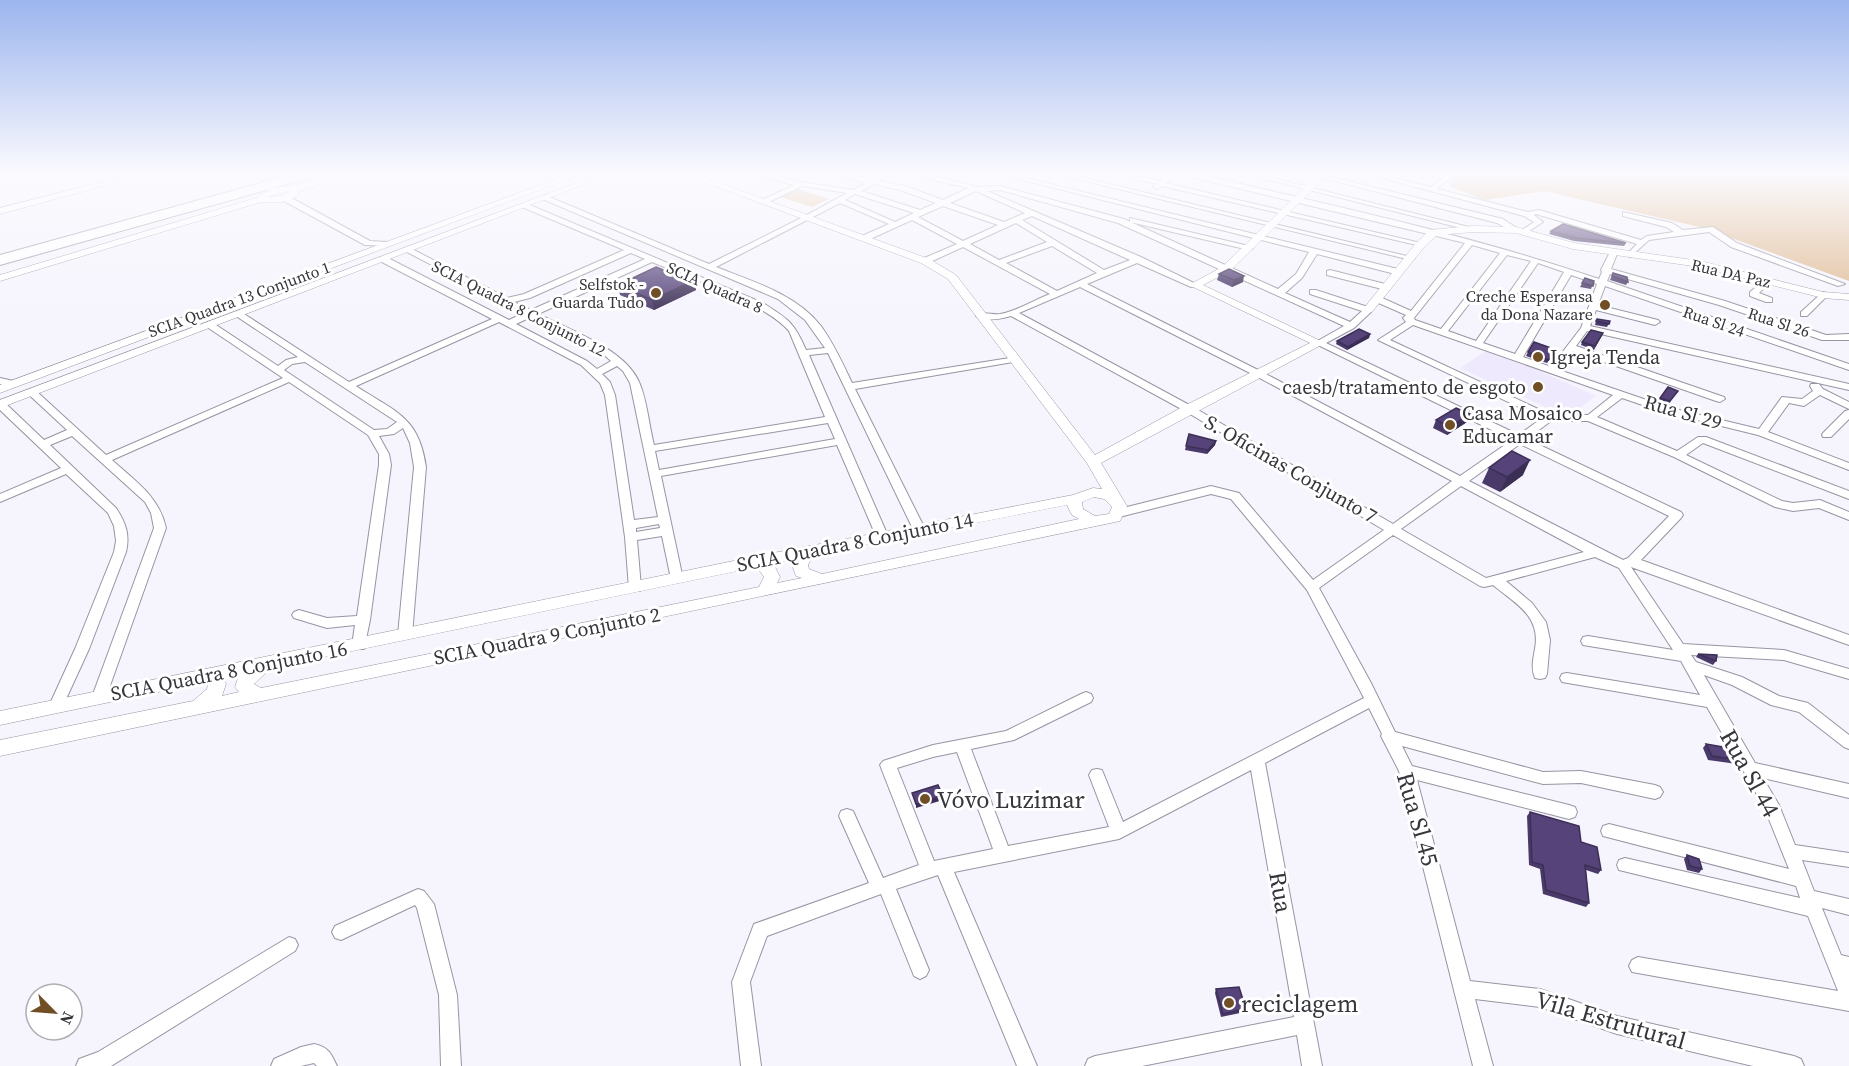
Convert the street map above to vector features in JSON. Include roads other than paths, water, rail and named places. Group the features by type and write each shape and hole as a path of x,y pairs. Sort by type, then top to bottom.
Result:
{"highway":[{"path":"0,253 110,223"},
{"path":"0,260 135,223"}],"street":[{"path":"0,278 179,223"},
{"path":"333,223 368,247"},
{"name":"SCIA Quadra 13 Conjunto 1","path":"0,389 368,247 388,244 443,223"},
{"path":"56,706 82,649 123,538 121,524 112,511 0,404 478,223"},
{"name":"SCIA Quadra 8","path":"567,223 774,313 793,330 882,536"},
{"path":"582,229 597,223"},
{"path":"605,223 771,292 801,309 819,326 919,529"},
{"path":"710,267 800,223"},
{"path":"823,223 925,261 952,277 1096,468 1117,506"},
{"path":"889,223 894,225"},
{"path":"865,238 899,223"},
{"path":"931,223 1055,293"},
{"path":"998,223 1004,225"},
{"path":"925,261 1009,223"},
{"path":"1021,223 1103,273"},
{"path":"1054,223 1319,343 1677,515 1627,563"},
{"path":"1130,223 1351,326"},
{"path":"1138,223 1249,248"},
{"path":"1204,223 1399,272"},
{"path":"1194,285 1226,269 1274,223 1412,258"},
{"path":"1335,223 1421,244"},
{"name":"Rua Sl 24","path":"1396,223 1536,260 1849,367"},
{"path":"1449,223 1473,229"},
{"path":"1504,223 1544,239 1613,254 1605,270 1585,328 1553,371"},
{"path":"1096,468 1189,409 1351,326 1368,310 1421,244 1434,232 1473,229 1521,231 1538,223"},
{"path":"1571,223 1643,243"},
{"path":"1660,223 1680,232"},
{"path":"440,224 455,227 454,232"},
{"path":"1630,255 1643,243 1657,235 1710,229 1734,245 1841,284"},
{"path":"1697,230 1718,235"},
{"path":"999,263 1054,242"},
{"path":"1470,242 1412,318 1383,340 1549,418 1590,418 1678,455 1779,504 1792,507 1820,504 1849,516"},
{"name":"SCIA Quadra 8 Conjunto 12","path":"407,250 574,336 620,361 627,369 635,383 677,579"},
{"path":"504,301 527,296 631,250"},
{"path":"1280,293 1299,276 1315,250"},
{"path":"1443,331 1505,252"},
{"name":"Rua DA Paz","path":"1613,254 1700,264 1823,295 1849,297"},
{"path":"383,259 504,321 597,373 610,394 630,531 635,588"},
{"path":"349,386 504,321 530,314 651,259"},
{"path":"981,316 998,317 1012,312 1138,259"},
{"path":"1478,344 1536,260"},
{"name":"Rua Sl 26","path":"1605,270 1722,303 1825,338 1849,336"},
{"path":"1516,359 1569,271"},
{"path":"1330,273 1386,287"},
{"path":"1767,281 1753,294 1769,300"},
{"path":"1079,283 1257,373 1596,553 1849,640"},
{"path":"454,295 466,289 480,289"},
{"path":"1313,292 1368,310"},
{"path":"1804,314 1823,295"},
{"name":"Rua Sl 29","path":"1377,299 1412,318 1516,359 1687,416 1762,433 1849,467"},
{"name":"Rua Sl 24","path":"1593,306 1654,322"},
{"path":"774,313 801,309"},
{"name":"S. Oficinas Conjunto 7","path":"1012,312 1189,409 1484,583 1497,581"},
{"path":"238,314 404,423 411,431 418,445 420,467 405,635"},
{"path":"210,325 372,433 390,432 404,423"},
{"path":"1585,328 1849,387"},
{"path":"147,334 143,338 145,344 159,344"},
{"path":"548,345 563,342 574,336"},
{"path":"1570,347 1720,399"},
{"path":"805,357 833,353"},
{"path":"87,356 106,354 110,357 103,366"},
{"path":"278,370 289,362 306,359"},
{"path":"848,387 1013,359"},
{"path":"597,373 620,361"},
{"path":"105,459 291,378"},
{"path":"1811,380 1819,391 1849,406"},
{"path":"0,381 14,384"},
{"path":"1762,433 1786,399 1804,402 1819,391"},
{"path":"31,392 149,500 157,513 160,528 99,697"},
{"path":"1590,418 1622,394"},
{"path":"1827,435 1849,413"},
{"path":"1312,587 1549,418"},
{"path":"649,449 832,419"},
{"path":"44,444 74,431"},
{"name":"SCIA Quadra 8 Conjunto 16","path":"359,645 385,465 384,454 372,433"},
{"path":"1678,455 1702,439 1849,495"},
{"path":"654,474 841,441"},
{"path":"1096,468 1097,484 1081,496 1074,506 1077,512 1093,521 1109,520 1117,506"},
{"path":"0,498 68,469"},
{"name":"Rua Sl 45","path":"1117,506 1211,490 1235,496 1312,587 1407,771 1483,1066"},
{"path":"1081,496 1101,493 1117,506"},
{"name":"SCIA Quadra 8 Conjunto 14","path":"405,635 1081,496"},
{"name":"SCIA Quadra 9 Conjunto 2","path":"0,748 1093,521"},
{"path":"630,531 665,525"},
{"path":"808,551 800,565 802,572 818,578"},
{"path":"1497,581 1596,553"},
{"path":"758,561 771,571 772,577 766,589"},
{"name":"Rua Sl 44","path":"1627,563 1686,657 1771,805 1811,903 1841,964 1849,996"},
{"path":"1497,581 1537,616 1544,637 1539,664 1540,674"},
{"path":"299,615 327,623 363,620"},
{"name":"SCIA Quadra 8 Conjunto 16","path":"0,718 203,674 405,635"},
{"path":"1588,641 1686,657 1784,655 1849,674"},
{"path":"1686,657 1776,701 1803,707 1849,743"},
{"path":"260,695 244,687 246,679 268,661"},
{"path":"198,707 215,692 217,684 214,678 203,674"},
{"path":"1567,678 1710,702"},
{"path":"1027,1066 888,765 962,745 1009,736 1086,698"},
{"path":"752,1066 741,982 760,930 936,868 1119,832 1372,700"},
{"path":"1389,736 1543,778 1581,777 1655,792"},
{"path":"962,745 1003,854"},
{"name":"Rua","path":"1257,760 1312,1066"},
{"path":"1749,768 1849,791"},
{"path":"1407,771 1569,812"},
{"path":"1097,775 1119,832"},
{"path":"847,816 920,970"},
{"path":"1609,831 1801,880"},
{"path":"1790,851 1849,860"},
{"path":"1625,866 1811,903 1849,906"},
{"path":"341,932 413,898 418,897 425,904 448,995 451,1066"},
{"path":"99,1064 289,945"},
{"path":"1638,966 1849,1002"},
{"name":"Vila Estrutural","path":"1463,989 1540,998 1617,1025 1794,1066"},
{"path":"1095,1066 1304,1023"},
{"path":"281,1066 313,1052 325,1058 327,1066"}],"place":[{"name":"Selfstok - Guarda Tudo","path":"656,293"},
{"name":"Creche Esperansa da Dona Nazare","path":"1605,305"},
{"name":"Igreja Tenda","path":"1538,357"},
{"name":"caesb/tratamento de esgoto","path":"1538,387"},
{"name":"Casa Mosaico Educamar","path":"1450,425"},
{"name":"Vóvo Luzimar","path":"925,799"},
{"name":"reciclagem","path":"1229,1003"}]}
